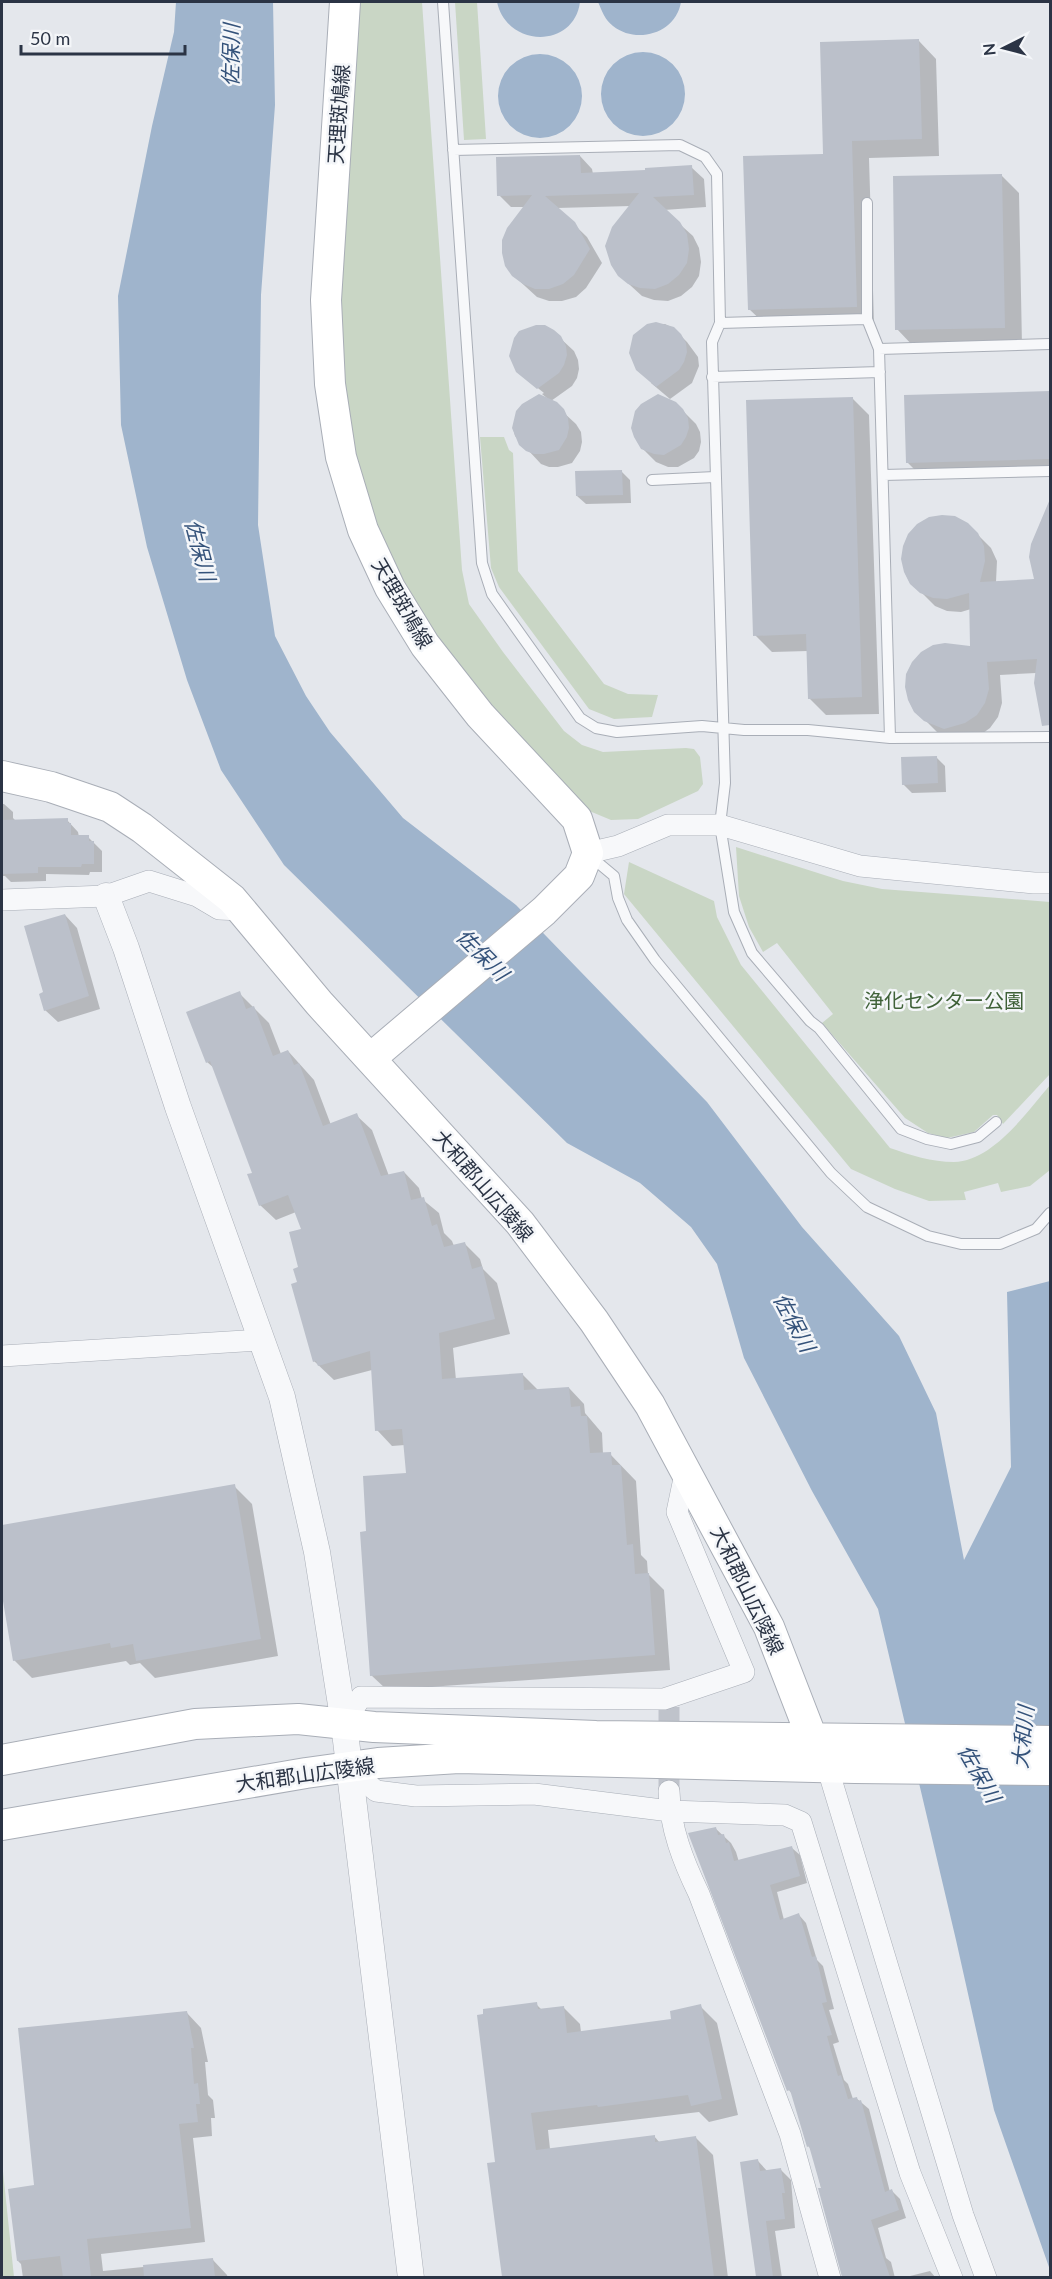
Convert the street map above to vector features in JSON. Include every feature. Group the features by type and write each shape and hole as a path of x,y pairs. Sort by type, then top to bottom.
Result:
{"main road":[{"name":"天理斑鳩線","path":"345,2 326,300 330,384 341,457 363,530 390,588 425,645 480,715 577,819 588,854"},
{"name":"大和郡山広陵線","path":"2,776 51,787 110,807 181,857 232,899 319,1003 520,1223 607,1340 650,1405 770,1627 812,1738 841,1767"},
{"path":"371,1058 544,911 579,876 588,854"},
{"name":"大和郡山広陵線","path":"2,1760 195,1724 298,1719 344,1724 596,1736 1050,1741"},
{"name":"大和郡山広陵線","path":"2,1825 204,1789 378,1763 459,1758 1050,1770"}],"street":[{"path":"588,854 618,846 668,825 720,825 860,866 1050,883"},
{"path":"2,900 106,896 149,880 197,896 219,909 241,910"},
{"path":"106,896 126,948 178,1107 282,1397 317,1552 350,1768 411,2277"},
{"path":"2,1356 261,1340"},
{"path":"344,1724 361,1697 667,1703 744,1672 676,1512 686,1469"},
{"path":"841,1767 963,2215 986,2277"},
{"path":"350,1768 376,1791 416,1796 534,1794 670,1801 785,1815 801,1822 910,2173 952,2277"},
{"path":"670,1801 683,1861 699,1894 790,2134 830,2277"}],"lane":[{"path":"443,2 482,563 492,594 580,718 596,728 617,732 702,726 808,730 890,738 1050,737"},
{"path":"453,150 680,145 705,157 717,174 720,323 712,342 712,376 725,783 720,825 734,912 752,953 810,1021 819,1028 901,1129 927,1139 951,1144 978,1137 996,1122"},
{"path":"867,203 867,319 879,349 880,372 890,738"},
{"path":"720,323 867,319"},
{"path":"879,349 1050,344"},
{"path":"712,376 880,372"},
{"path":"883,475 1050,471"},
{"path":"652,480 715,477"},
{"path":"588,854 614,876 618,898 627,920 655,960 831,1173 867,1207 928,1236 961,1244 1000,1244 1036,1229 1050,1214"}],"green space":[{"path":"355,2 422,2 462,570 469,604 564,731 582,745 603,752 694,749 700,757 703,784 698,791 638,819 611,820 587,810 478,696 443,649 406,591 379,534 358,474 338,363 337,298"},
{"path":"455,2 477,2 486,139 464,140"},
{"path":"480,437 504,437 509,450 513,453 518,571 604,684 628,694 658,695 652,717 614,719 589,709 499,587 491,568"},
{"name":"浄化センター公園","path":"736,847 843,881 882,889 1050,902 1050,1074 1003,1124 997,1115 993,1115 974,1132 947,1138 928,1133 905,1118 822,1023 833,1014 777,943 763,952 749,927 739,896"},
{"path":"629,862 714,901 717,917 741,965 890,1148 938,1161 968,1160 982,1153 1008,1133 1050,1085 1050,1170 1030,1186 1001,1192 998,1183 964,1192 966,1200 929,1201 895,1189 851,1169 624,894"},
{"path":"2,2162 14,2277 2,2277"}],"water":[{"path":"176,2 273,2 275,105 261,295 258,525 275,636 306,696 330,732 403,818 516,905 707,1102 802,1227 899,1336 936,1413 964,1560 1011,1467 1007,1292 1050,1281 1050,2270 994,2110 878,1609 812,1491 744,1358 717,1264 691,1227 640,1183 567,1143 284,865 221,770 187,680 147,547 121,425 118,296 152,126 174,32"},
{"path":"497,2 580,2 575,17 566,28 554,35 540,37 526,35 513,28 503,17"},
{"path":"598,2 681,2 678,13 664,28 654,33 633,35 613,26"},
{"path":"643,52 659,55 673,64 682,78 685,94 682,110 673,124 659,133 643,136 627,133 613,124 604,110 601,94 604,78 613,64 627,55"},
{"path":"540,54 556,57 570,66 579,80 582,96 579,112 570,126 556,135 540,138 524,135 510,126 501,112 498,96 501,80 510,66 524,57"}],"building":[{"path":"919,39 922,139 852,141 857,307 748,310 743,156 823,154 820,42"},
{"path":"580,155 581,173 692,165 694,195 653,197 680,222 687,234 689,249 687,263 679,275 668,284 655,289 628,284 618,276 611,265 605,246 612,227 639,193 545,196 575,222 590,249 574,275 563,284 549,289 535,289 512,276 505,266 502,240 507,228 532,195 497,196 496,157"},
{"path":"1002,174 1005,328 895,330 893,176"},
{"path":"656,322 674,327 686,343 687,352 679,370 656,387 636,370 629,353 633,335 647,324"},
{"path":"536,325 545,325 561,336 567,355 559,373 537,389 516,372 509,356 514,338 519,331"},
{"path":"1050,391 1050,459 906,463 904,395"},
{"path":"539,394 557,402 564,409 569,428 567,437 559,450 534,454 519,445 512,428 516,411 522,404"},
{"path":"658,394 676,402 683,409 688,418 689,428 681,445 664,455 641,449 631,428 635,411 641,404"},
{"path":"853,397 862,697 808,699 806,634 753,636 746,400"},
{"path":"622,470 623,495 576,496 575,471"},
{"path":"1050,499 1050,725 1042,726 1034,683 1037,659 987,662 989,689 985,703 977,715 965,723 944,729 924,721 914,712 908,700 905,687 906,674 912,662 921,652 933,645 945,643 970,646 969,593 947,599 933,598 920,593 910,584 901,559 908,534 917,524 929,517 955,516 968,523 978,533 984,546 985,561 980,582 1034,579 1029,557 1031,544"},
{"path":"937,756 938,783 902,785 901,757"},
{"path":"68,818 68,823 71,823 71,835 89,835 89,841 94,841 94,864 82,864 81,867 38,867 38,873 2,874 2,820"},
{"path":"65,914 89,996 44,1011 39,994 43,992 24,926"},
{"path":"240,991 246,1009 254,1006 273,1056 288,1050 294,1065 299,1063 323,1126 357,1113 381,1176 404,1171 411,1200 424,1197 432,1226 437,1224 444,1247 465,1242 472,1269 482,1266 495,1319 439,1333 442,1379 523,1373 524,1390 569,1387 571,1407 580,1406 581,1416 587,1416 590,1453 611,1452 612,1465 621,1465 627,1545 633,1544 635,1574 649,1573 655,1655 370,1676 360,1532 366,1531 363,1476 406,1473 402,1429 375,1431 370,1351 318,1366 316,1361 313,1362 291,1284 297,1282 293,1269 298,1267 289,1232 301,1229 288,1195 259,1206 247,1174 252,1173 210,1061 206,1063 186,1012"},
{"path":"235,1484 261,1639 136,1661 133,1644 111,1648 110,1643 13,1661 2,1595 2,1525"},
{"path":"716,1827 718,1835 724,1834 726,1843 729,1842 734,1861 792,1846 800,1876 770,1885 780,1920 799,1913 812,1957 816,1956 827,2002 822,2003 832,2035 827,2036 838,2076 841,2075 848,2099 857,2097 858,2101 861,2100 885,2192 892,2189 899,2210 871,2220 890,2277 842,2277 818,2188 821,2188 790,2090 787,2091 688,1833"},
{"path":"537,2002 538,2009 564,2006 567,2033 671,2019 670,2011 701,2004 722,2099 691,2106 688,2095 531,2113 536,2150 655,2135 655,2142 696,2136 714,2277 502,2277 487,2163 495,2162 477,2015 483,2014 483,2009"},
{"path":"187,2011 194,2048 191,2048 194,2084 198,2083 200,2104 196,2104 198,2122 179,2124 191,2228 87,2239 91,2277 63,2277 60,2256 17,2261 8,2189 34,2185 18,2028"},
{"path":"758,2159 760,2171 781,2168 785,2193 782,2193 785,2219 766,2221 773,2277 756,2277 740,2162"},
{"path":"213,2258 215,2277 144,2277 143,2265"}],"tunnel":[{"path":"669,1707 669,1791"}],"water label":[{"name":"佐保川","path":"230,55"},
{"name":"佐保川","path":"201,550"},
{"name":"佐保川","path":"483,954"},
{"name":"佐保川","path":"795,1322"},
{"name":"大和川","path":"1022,1737"},
{"name":"佐保川","path":"980,1773"}]}
